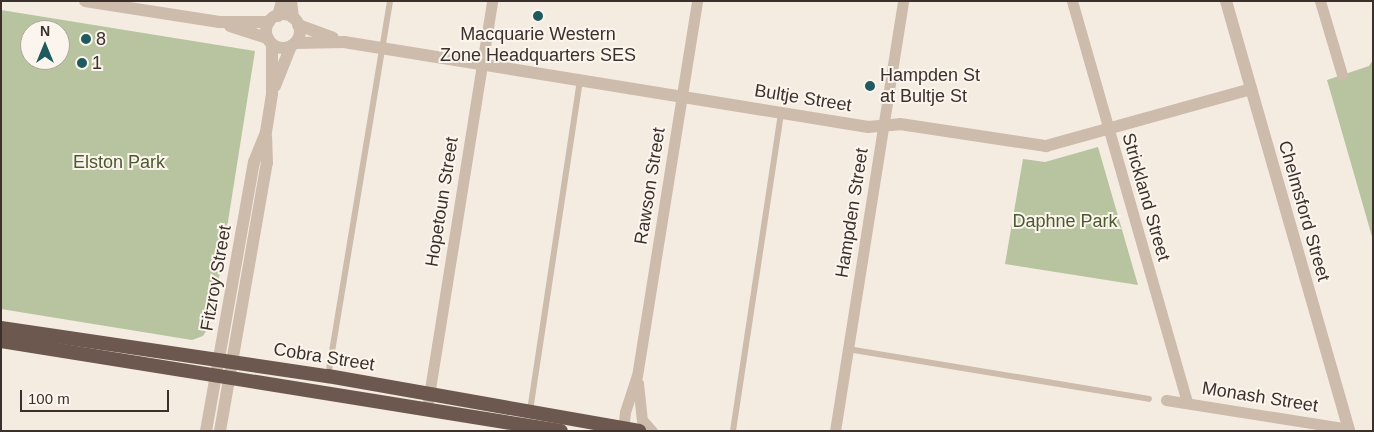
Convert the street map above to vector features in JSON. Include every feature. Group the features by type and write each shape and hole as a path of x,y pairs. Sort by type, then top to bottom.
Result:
{"highway":[{"name":"Cobra Street","path":"1,328 328,376 529,413 574,426 639,431"},
{"name":"Cobra Street","path":"1,341 561,431"}],"street":[{"path":"84,1 219,22 270,41 281,48 293,45 300,32 291,1"},
{"path":"270,41 273,19 282,1"},
{"name":"Hopetoun Street","path":"427,408 492,1"},
{"name":"Rawson Street","path":"623,429 638,376 698,1"},
{"name":"Hampden Street","path":"835,431 903,1"},
{"name":"Strickland Street","path":"1071,1 1187,403"},
{"name":"Chelmsford Street","path":"1226,1 1349,430"},
{"path":"1320,1 1342,75"},
{"path":"219,22 273,19 296,21"},
{"name":"Bultje Street","path":"296,21 344,42"},
{"name":"Fitzroy Street","path":"220,431 234,362 267,164 266,132 272,93 270,41"},
{"name":"Bultje Street","path":"293,45 344,42 868,127 901,124 1046,146 1251,88"},
{"name":"Fitzroy Street","path":"272,93 293,45"},
{"name":"Fitzroy Street","path":"206,431 254,162 266,132"},
{"name":"Rawson Street","path":"638,376 640,414 652,431"},
{"name":"Monash Street","path":"1166,400 1349,430"}],"lane":[{"path":"328,376 390,1"},
{"path":"529,413 580,80"},
{"path":"733,431 781,112"},
{"path":"848,349 1149,399"}],"green space":[{"name":"Elston Park","path":"1,10 63,20 20,20 20,70 70,70 70,21 255,51 210,325 203,336 192,340 1,309"},
{"path":"1373,60 1373,240 1327,80 1369,66"},
{"name":"Daphne Park","path":"1098,147 1138,285 1005,264 1023,159 1045,162"}],"place":[{"name":"Macquarie Western Zone Headquarters SES","path":"538,16"},
{"name":"8","path":"86,39"},
{"name":"1","path":"82,63"},
{"name":"Hampden St at Bultje St","path":"870,86"}]}
